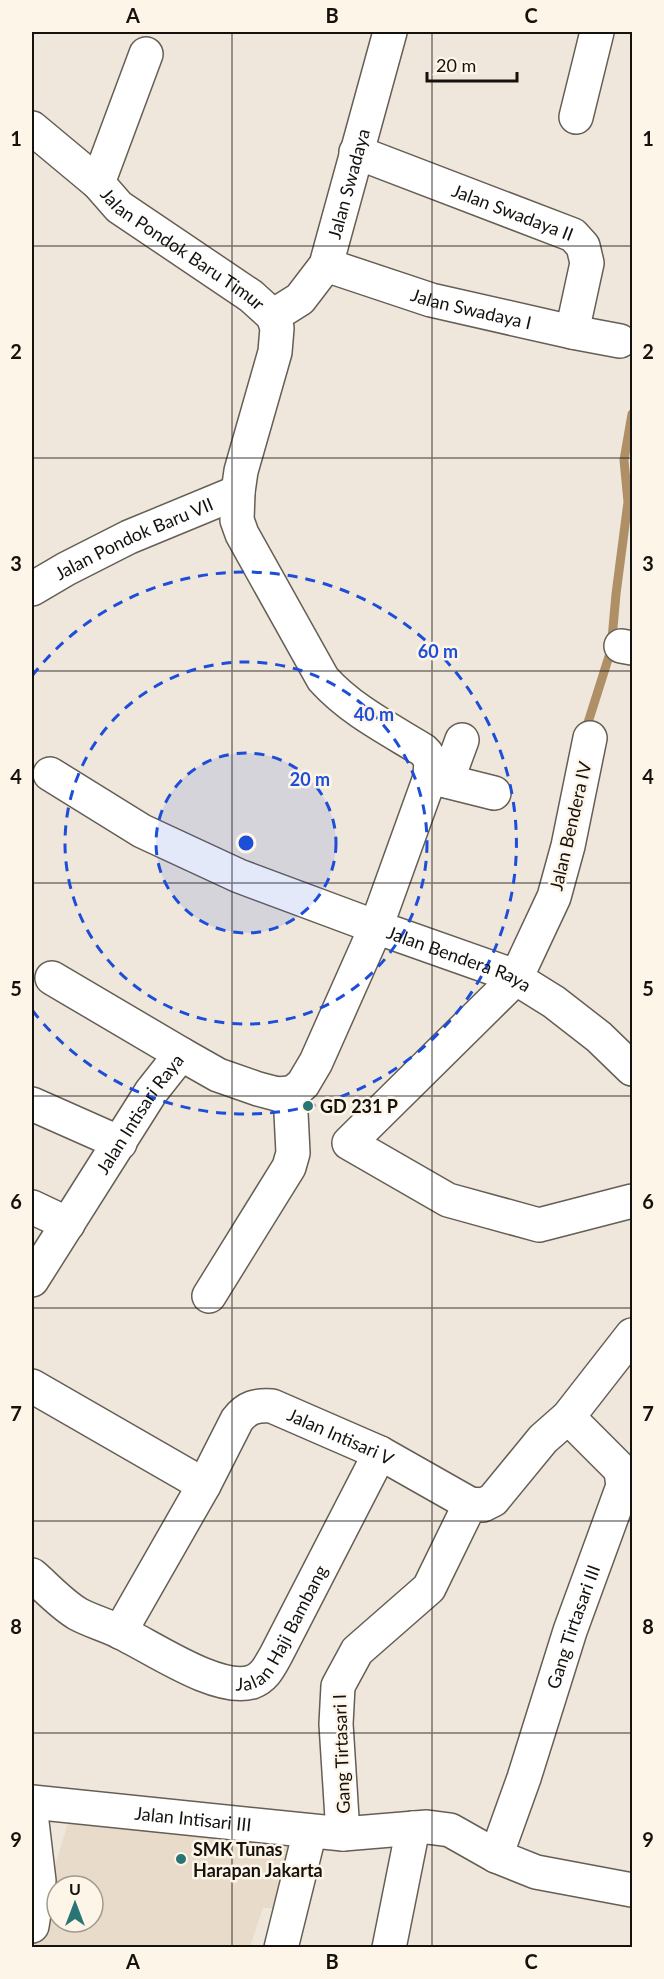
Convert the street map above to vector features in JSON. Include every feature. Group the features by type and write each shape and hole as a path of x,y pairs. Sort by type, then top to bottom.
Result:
{"street":[{"name":"Jalan Swadaya","path":"273,315 300,298 326,266 390,32"},
{"path":"576,117 597,32"},
{"path":"98,183 146,54"},
{"name":"Jalan Pondok Baru Timur","path":"32,128 98,183 119,207 232,282 273,315 277,328 276,345 241,471 237,520 242,534 323,679 338,696 359,712 428,754 438,779"},
{"name":"Jalan Swadaya II","path":"356,152 573,236 583,246 587,264 572,332"},
{"name":"Jalan Swadaya I","path":"326,266 431,300 620,341"},
{"name":"Jalan Pondok Baru VII","path":"32,590 66,569 129,537 238,492"},
{"name":"Jalan Bendera IV","path":"505,974 554,897 568,846 590,738"},
{"name":"Jalan Bendera Raya","path":"462,740 438,779 376,927 505,974 554,1002 599,1037 633,1069"},
{"path":"50,774 142,831 239,876 376,927 310,1074 303,1084 290,1092 293,1153 289,1167 209,1296"},
{"path":"438,779 494,793"},
{"path":"505,974 350,1143 448,1200 539,1225 633,1201"},
{"path":"52,978 181,1054"},
{"name":"Jalan Intisari Raya","path":"32,1280 151,1092 181,1054 218,1075 270,1092 290,1092"},
{"path":"32,1104 120,1143"},
{"path":"32,1207 68,1224"},
{"path":"470,1504 483,1505 493,1500 543,1439 568,1417 633,1335"},
{"path":"32,1386 204,1485 120,1632"},
{"name":"Jalan Intisari V","path":"204,1485 237,1420 243,1412 258,1405 272,1406 380,1453 470,1504"},
{"name":"Gang Tirtasari III","path":"496,1856 524,1778 570,1631 623,1486 618,1467 568,1417"},
{"name":"Jalan Haji Bambang","path":"32,1575 76,1613 222,1682 239,1684 251,1682 264,1676 380,1453"},
{"name":"Gang Tirtasari I","path":"344,1834 336,1724 338,1686 357,1651 429,1588 470,1504"},
{"name":"Jalan Intisari III","path":"32,1802 310,1832 344,1834 427,1827 450,1830 496,1856 536,1872 633,1890"},
{"path":"32,1822 39,1881 32,1926"},
{"path":"389,1947 412,1828"},
{"path":"281,1947 310,1832"}],"shaded area":[{"name":"SMK Tunas Harapan Jakarta","path":"77,1794 310,1836 294,1909 263,1908 250,1947 32,1948 32,1940 45,1898 45,1934 105,1934 105,1874 52,1874"}],"waterway":[{"path":"585,732 611,650 628,502 624,460 632,414"}],"place":[{"name":"GD 231 P","path":"308,1106"},
{"name":"SMK Tunas Harapan Jakarta","path":"181,1859"}]}
